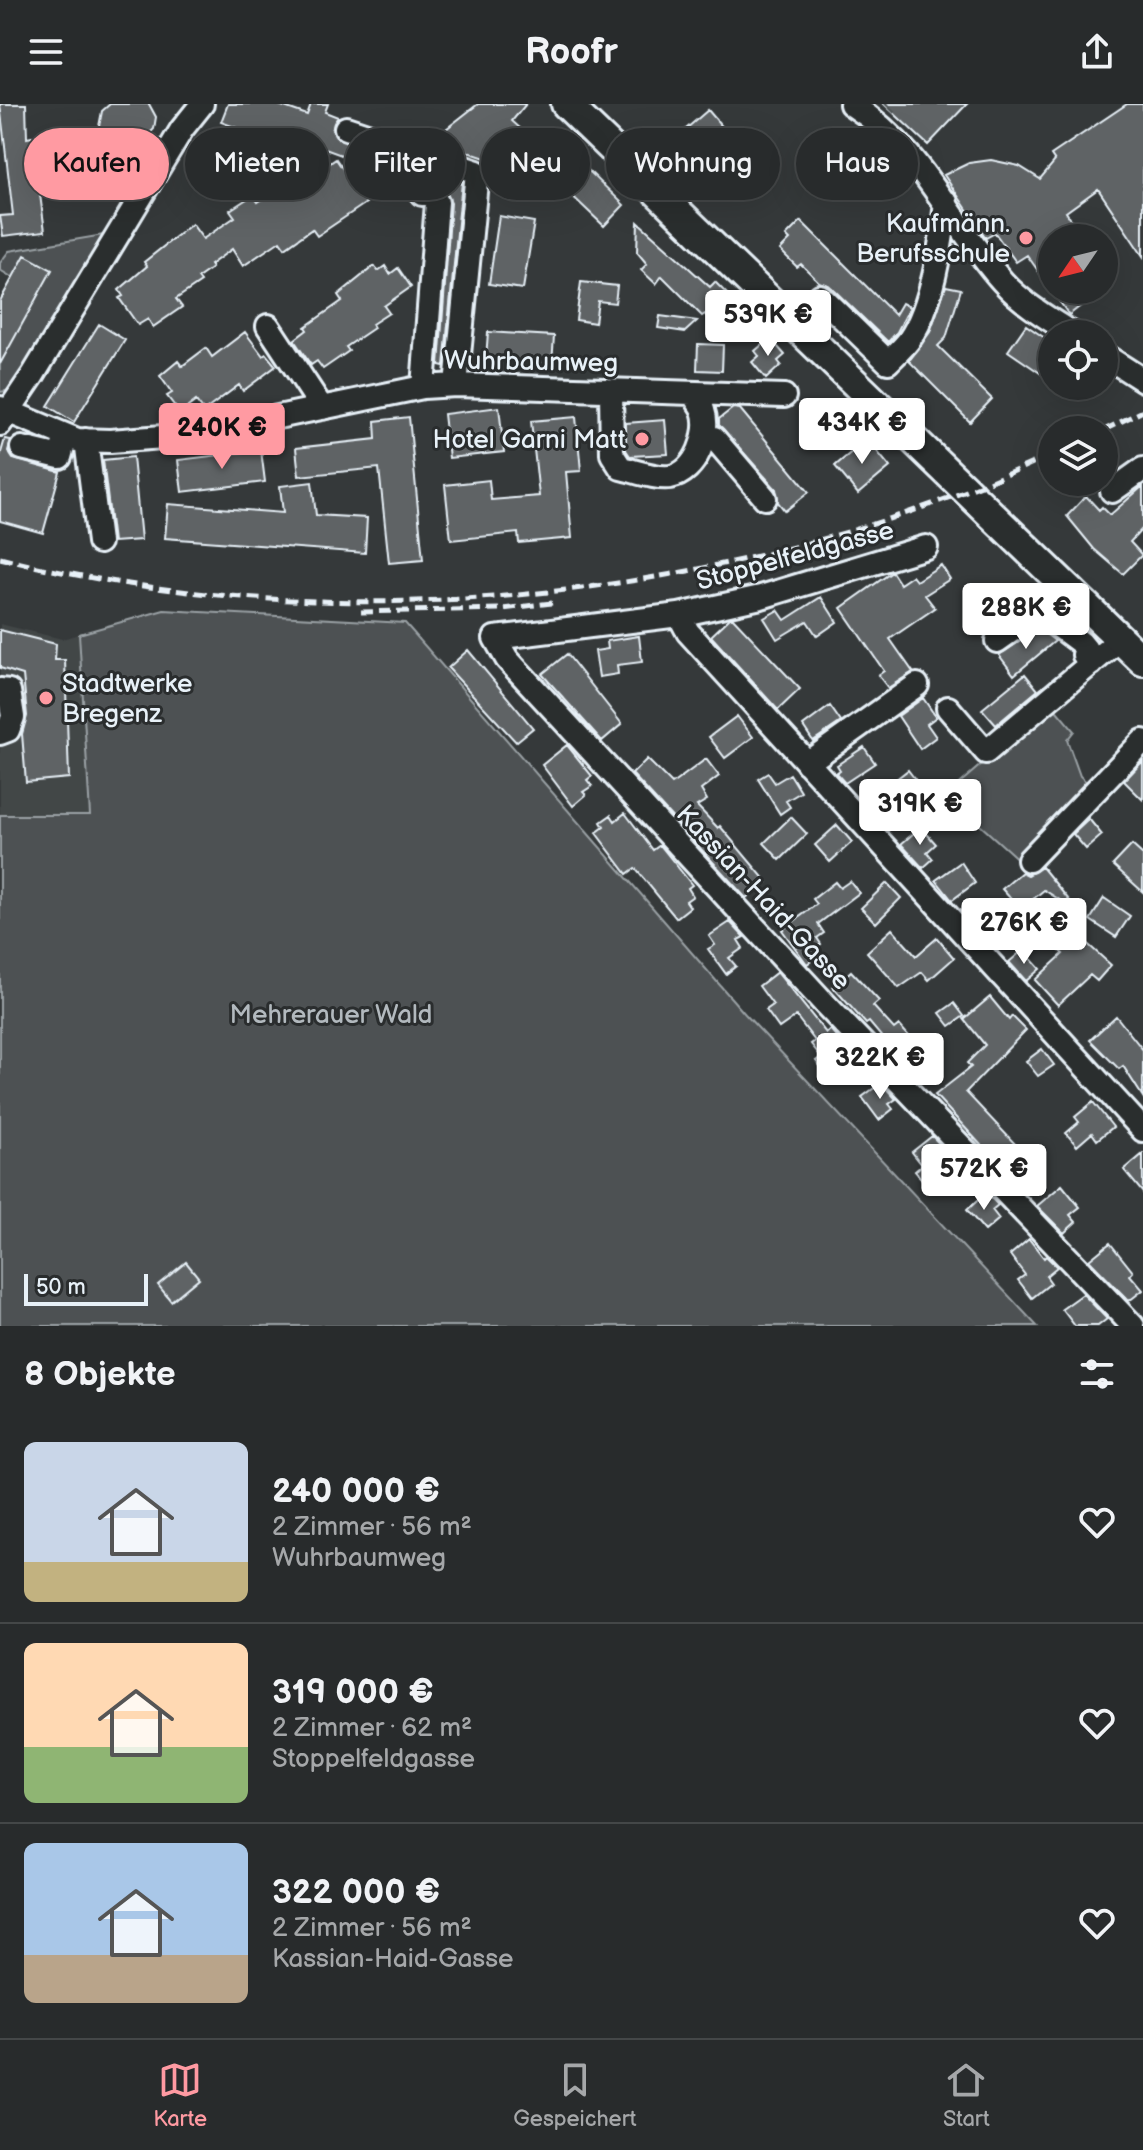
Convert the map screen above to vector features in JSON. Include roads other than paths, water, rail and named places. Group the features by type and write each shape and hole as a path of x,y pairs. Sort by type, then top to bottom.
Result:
{"main road":[{"path":"566,104 1143,661"}],"street":[{"path":"3,415 170,149 202,104"},
{"path":"851,104 880,113 1006,286 1053,320"},
{"path":"456,385 477,172 465,168"},
{"path":"423,387 435,200"},
{"path":"820,296 888,362 911,338 932,286 946,202"},
{"path":"268,326 322,408"},
{"path":"1118,364 1143,380"},
{"name":"Wuhrbaumweg","path":"3,415 76,438 190,435 423,387 456,385 784,396"},
{"path":"611,391 612,454 621,468 670,477 686,469 698,454 704,438 703,409 693,394"},
{"path":"22,448 60,457 76,438"},
{"path":"76,438 99,542"},
{"path":"704,438 714,438 765,498"},
{"path":"1118,487 1143,469"},
{"name":"Stoppelfeldgasse","path":"495,638 679,615 761,597 926,547"},
{"path":"997,641 1041,613 1081,643 1086,649 1084,655 1091,664"},
{"name":"Stoppelfeldgasse","path":"679,615 688,632 1143,1130"},
{"name":"Kassian-Haid-Gasse","path":"495,638 507,659 816,994 1133,1326"},
{"path":"948,708 986,752 1120,639"},
{"path":"807,763 917,685"},
{"path":"0,690 9,691 13,717 8,730 0,733"},
{"path":"1029,860 1143,741"}],"railway":[{"path":"1118,423 1143,411"},
{"path":"0,558 129,584 262,598 398,601 535,593 670,574 803,545 931,504 1038,460"},
{"path":"361,612 502,609 552,603"}],"place":[{"name":"Kaufmänn. Berufsschule","path":"1026,238"},
{"name":"Hotel Garni Matt","path":"642,439"},
{"name":"Stadtwerke Bregenz","path":"46,698"}],"park label":[{"name":"Mehrerauer Wald","path":"331,1014"}]}
